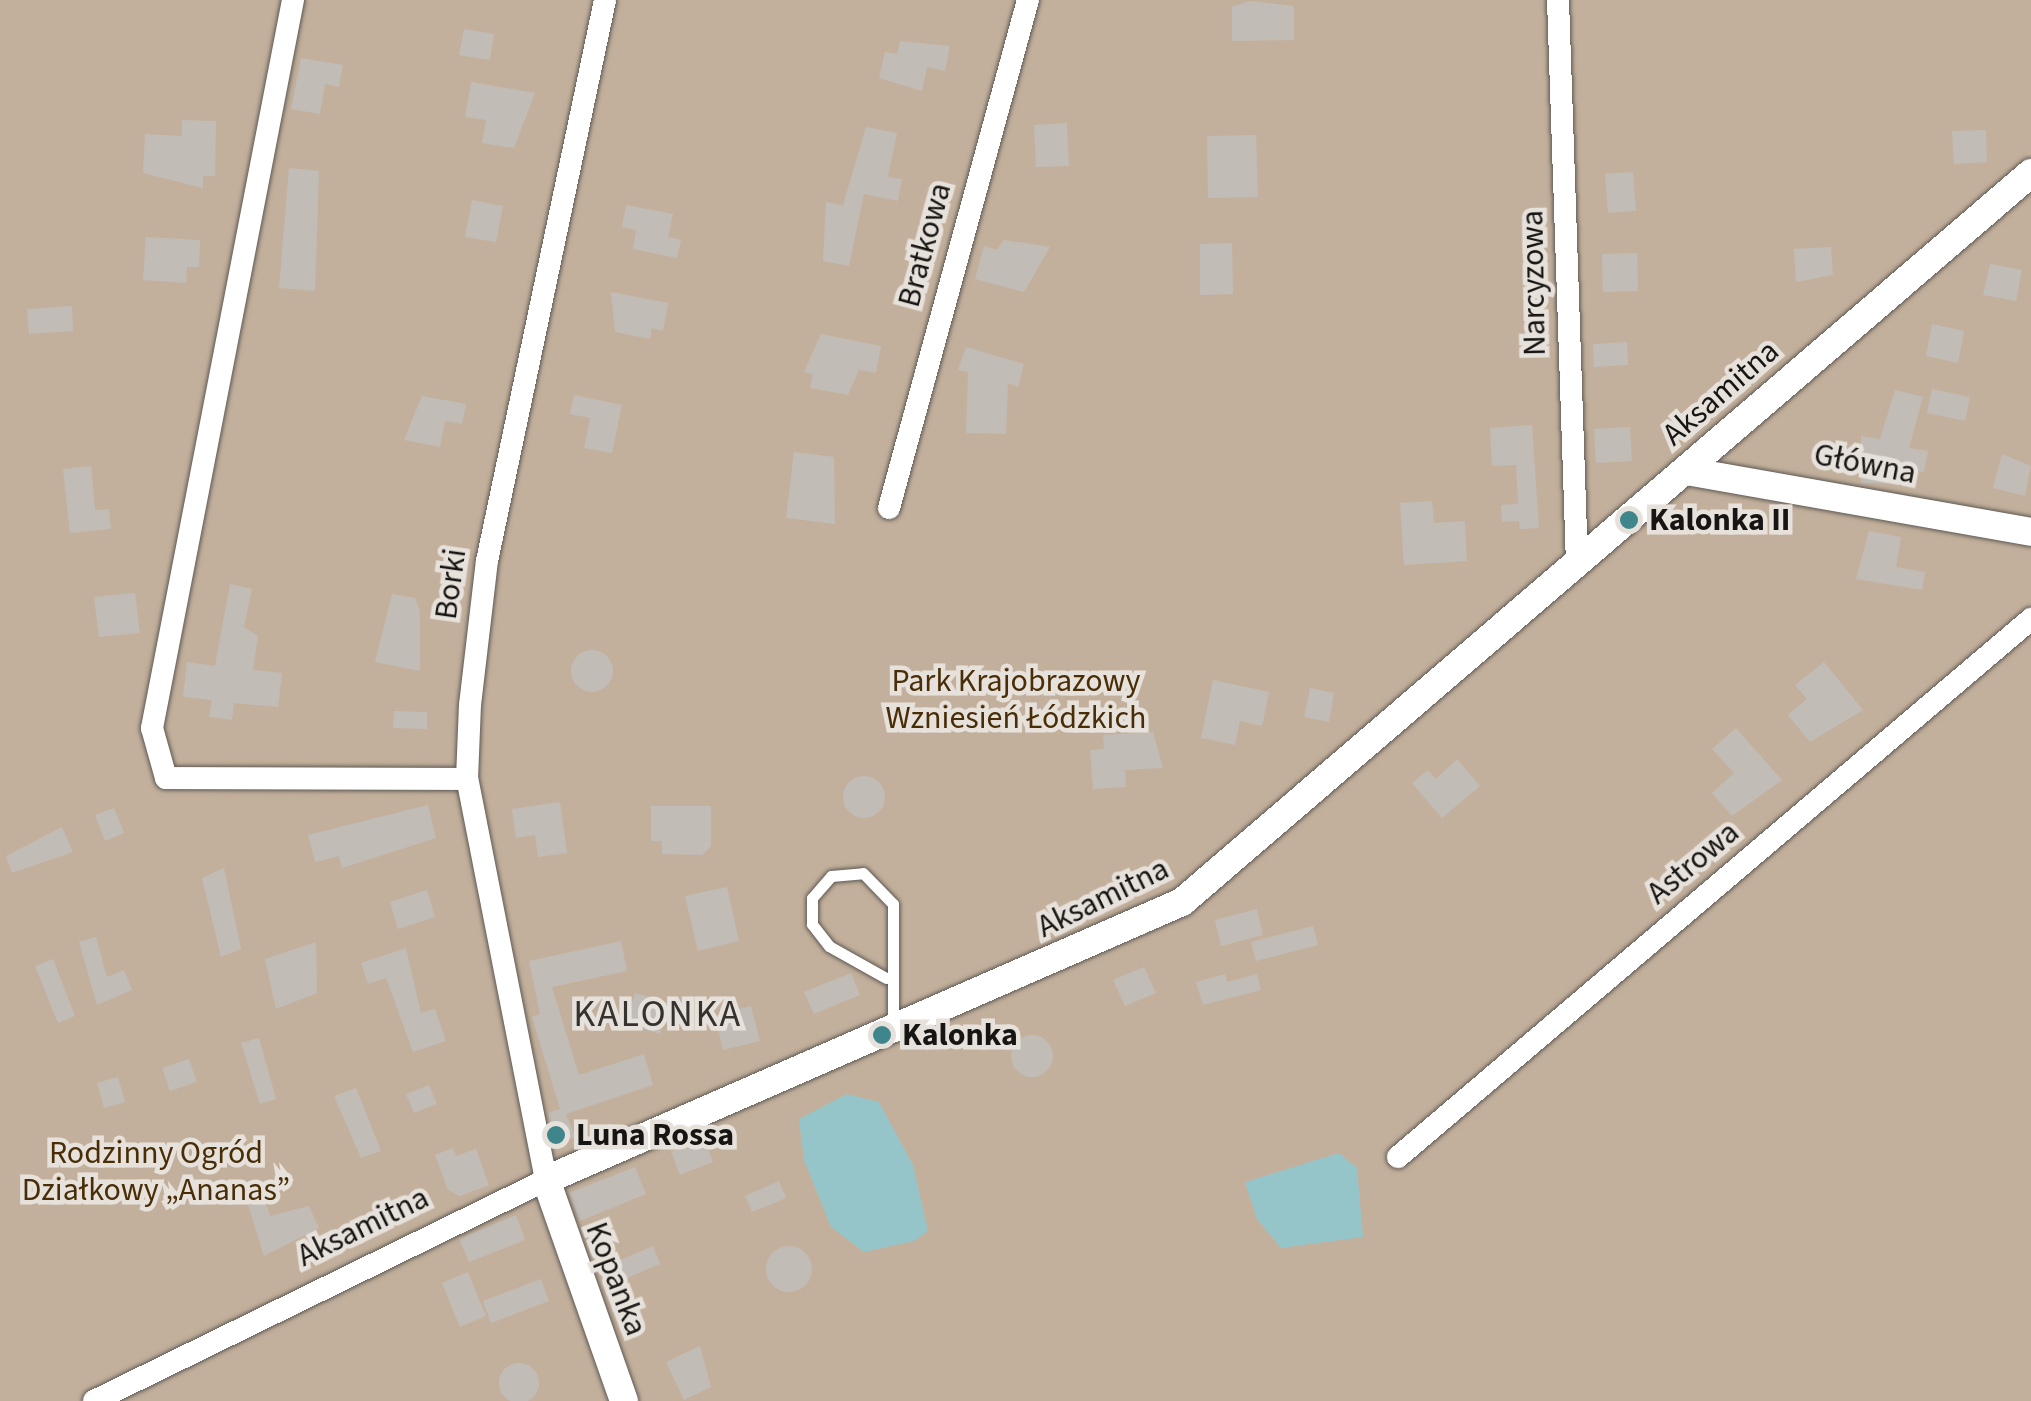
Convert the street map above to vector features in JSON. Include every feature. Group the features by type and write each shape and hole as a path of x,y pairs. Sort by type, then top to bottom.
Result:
{"street":[{"path":"293,0 152,728 166,778 467,779"},
{"name":"Borki","path":"546,1180 467,779 486,561 605,0"},
{"name":"Bratkowa","path":"888,508 1028,0"},
{"name":"Narcyzowa","path":"1558,0 1577,565"},
{"name":"Aksamitna","path":"94,1401 546,1180 1182,902 2031,172"},
{"name":"Główna","path":"1686,471 2031,532"},
{"name":"Astrowa","path":"1398,1156 2031,619"},
{"name":"Kopanka","path":"546,1180 624,1401"}],"lane":[{"path":"886,978 818,936 812,898 831,876 863,872 886,890 896,921 886,978 893,1030"}],"green space":[{"name":"Park Krajobrazowy Wzniesień Łódzkich","path":"0,0 2031,0 2031,1401 0,1401"}],"water":[{"path":"847,1094 879,1102 913,1165 928,1231 914,1241 864,1252 831,1227 804,1160 799,1119"},
{"path":"1339,1153 1357,1168 1363,1237 1281,1248 1257,1219 1245,1182"}],"building":[{"path":"1250,1 1294,6 1294,40 1232,41 1232,7"},
{"path":"464,29 494,34 490,60 459,55"},
{"path":"900,41 950,46 945,71 927,67 922,91 879,78 885,52 897,54"},
{"path":"301,58 343,65 339,87 325,84 320,114 291,109"},
{"path":"471,82 535,93 514,148 482,143 486,120 465,117"},
{"path":"182,120 216,121 215,176 203,176 203,188 143,173 145,134 182,136"},
{"path":"1067,123 1069,166 1036,167 1034,125"},
{"path":"866,127 897,133 888,177 902,179 898,201 864,194 849,266 823,261 826,202 843,205"},
{"path":"1986,130 1987,162 1954,164 1952,131"},
{"path":"1256,135 1258,197 1208,198 1207,136"},
{"path":"289,168 319,171 315,291 279,288"},
{"path":"1633,172 1636,211 1608,213 1605,174"},
{"path":"472,200 503,206 496,242 465,237"},
{"path":"626,205 673,214 668,237 681,240 677,258 633,249 636,230 622,227"},
{"path":"146,237 200,240 199,267 187,267 186,283 143,280"},
{"path":"1004,240 1050,247 1024,292 975,279 984,246 997,250"},
{"path":"1232,243 1233,294 1200,295 1200,244"},
{"path":"1831,247 1833,275 1796,282 1794,249"},
{"path":"1637,253 1638,291 1603,292 1602,254"},
{"path":"1990,264 2022,270 2016,301 1983,295"},
{"path":"611,292 668,303 663,331 652,328 650,339 615,332"},
{"path":"72,306 73,331 29,334 27,309"},
{"path":"1932,324 1964,331 1958,363 1926,356"},
{"path":"821,334 881,346 876,373 859,370 848,395 810,388 813,374 804,372"},
{"path":"1627,342 1628,365 1594,367 1593,344"},
{"path":"966,347 1024,364 1018,387 1008,383 1006,434 966,433 968,372 958,370"},
{"path":"1932,389 1970,397 1965,421 1927,413"},
{"path":"1895,390 1923,397 1909,448 1928,451 1924,472 1907,469 1905,484 1861,483 1861,436 1880,439"},
{"path":"574,395 622,405 612,453 584,448 590,418 570,414"},
{"path":"422,396 466,404 462,424 445,421 440,447 404,440"},
{"path":"1532,425 1539,528 1520,529 1519,521 1502,522 1501,505 1518,504 1516,465 1492,466 1490,428"},
{"path":"1630,427 1632,461 1596,463 1594,429"},
{"path":"794,452 834,457 835,524 786,518"},
{"path":"2002,454 2031,466 2025,496 1993,488"},
{"path":"91,466 95,510 109,509 111,529 70,533 63,469"},
{"path":"1432,501 1434,523 1465,521 1467,561 1404,565 1400,503"},
{"path":"1869,531 1901,537 1896,567 1925,572 1922,590 1856,579"},
{"path":"230,584 252,589 244,627 258,636 253,670 282,673 278,707 234,703 232,720 209,717 212,700 183,697 187,662 215,666"},
{"path":"135,593 140,633 99,637 94,597"},
{"path":"392,594 415,598 420,611 420,671 375,662"},
{"path":"592,650 607,656 613,671 607,686 592,692 577,686 571,671 577,656"},
{"path":"1824,662 1863,710 1810,742 1788,715 1807,699 1795,685"},
{"path":"1213,680 1269,692 1262,726 1240,721 1235,745 1201,738"},
{"path":"1310,688 1334,693 1329,722 1304,717"},
{"path":"394,711 427,712 427,729 393,728"},
{"path":"1736,728 1782,780 1732,816 1712,793 1734,773 1712,749"},
{"path":"1153,732 1163,768 1125,770 1126,787 1093,789 1090,750 1104,749 1103,735"},
{"path":"1457,759 1480,786 1442,818 1412,783 1428,770 1436,779"},
{"path":"864,776 879,782 885,797 879,812 864,818 849,812 843,797 849,782"},
{"path":"560,802 567,853 538,857 535,835 516,838 512,809"},
{"path":"428,805 436,838 342,868 339,856 315,862 308,835"},
{"path":"651,806 711,806 711,846 702,855 662,854 662,841 651,841"},
{"path":"114,808 124,833 105,841 95,815"},
{"path":"62,827 73,852 12,873 6,856"},
{"path":"224,868 241,949 221,957 202,878"},
{"path":"727,887 739,941 698,951 685,896"},
{"path":"427,890 435,917 398,929 390,902"},
{"path":"1257,909 1263,935 1221,946 1215,920"},
{"path":"1313,926 1318,945 1256,961 1251,942"},
{"path":"96,937 107,977 124,970 132,990 97,1005 79,942"},
{"path":"621,941 627,971 552,987 579,1075 644,1054 653,1085 566,1114 575,1137 554,1145 548,1113 560,1109 532,1017 540,1014 529,961"},
{"path":"316,942 317,993 276,1009 265,959"},
{"path":"406,948 421,1013 435,1009 446,1041 413,1052 386,978 368,984 361,963"},
{"path":"53,959 75,1016 58,1023 35,966"},
{"path":"1144,967 1156,993 1125,1006 1113,980"},
{"path":"851,973 860,995 814,1014 804,992"},
{"path":"1225,974 1227,982 1257,974 1261,990 1203,1005 1196,982"},
{"path":"635,993 669,1003 660,1034 626,1024"},
{"path":"751,1006 760,1041 723,1050 715,1015"},
{"path":"1032,1035 1047,1041 1053,1056 1047,1071 1032,1077 1017,1071 1011,1056 1017,1041"},
{"path":"259,1038 276,1099 260,1104 241,1043"},
{"path":"189,1059 197,1082 170,1091 162,1068"},
{"path":"118,1077 125,1102 104,1108 97,1083"},
{"path":"429,1085 437,1104 414,1113 406,1094"},
{"path":"356,1088 381,1151 361,1158 334,1096"},
{"path":"704,1139 713,1162 680,1175 671,1152"},
{"path":"453,1148 456,1156 476,1149 489,1185 460,1196 448,1190 435,1155"},
{"path":"635,1167 646,1194 580,1221 569,1193"},
{"path":"779,1181 786,1198 752,1212 745,1196"},
{"path":"262,1189 270,1216 309,1206 319,1228 264,1256 245,1195"},
{"path":"516,1215 525,1240 469,1262 459,1239"},
{"path":"653,1246 660,1264 606,1287 599,1269"},
{"path":"789,1246 805,1253 812,1269 805,1285 789,1292 773,1285 766,1269 773,1253"},
{"path":"468,1272 486,1316 460,1327 442,1283"},
{"path":"541,1279 549,1301 491,1323 483,1301"},
{"path":"700,1346 711,1387 684,1400 666,1362"},
{"path":"519,1363 533,1369 539,1383 533,1397 519,1403 505,1397 499,1383 505,1369"}],"place":[{"name":"Kalonka II","path":"1629,520"},
{"name":"Kalonka","path":"882,1035"},
{"name":"Luna Rossa","path":"556,1135"}],"district":[{"name":"KALONKA","path":"658,1015"}],"park label":[{"name":"Rodzinny Ogród Działkowy „Ananas”","path":"156,1172"}]}
